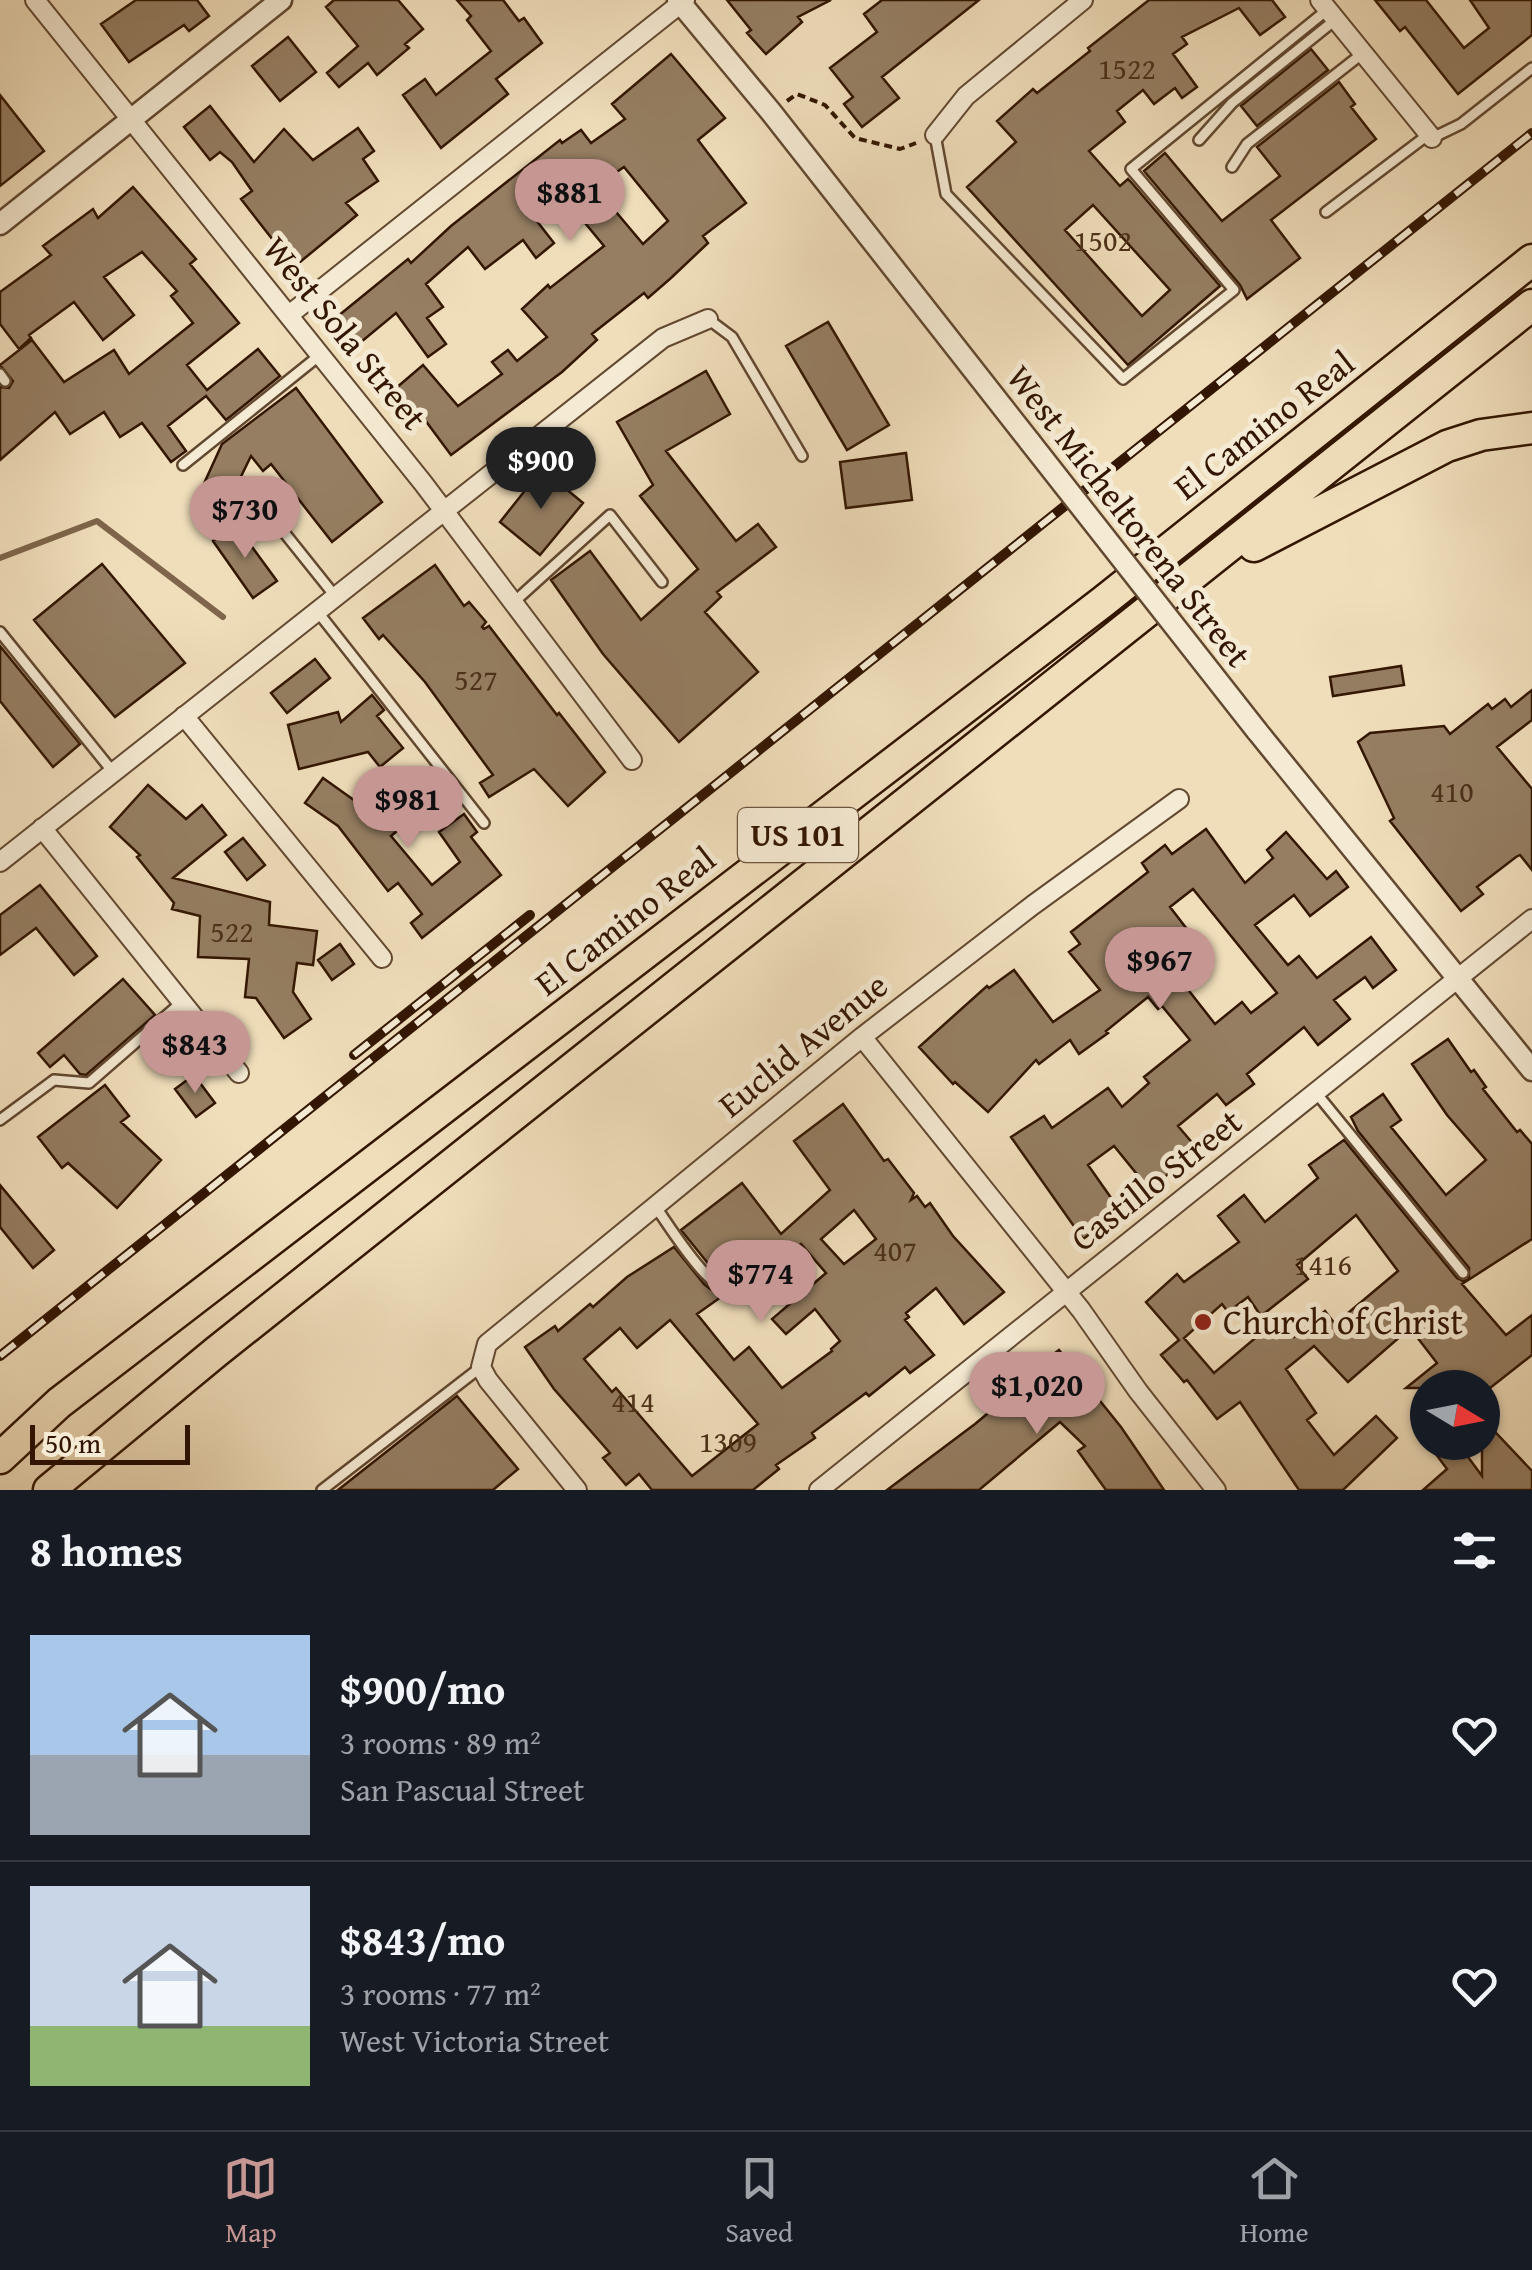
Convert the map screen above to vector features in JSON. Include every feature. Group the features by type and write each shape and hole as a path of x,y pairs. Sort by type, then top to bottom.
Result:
{"highway":[{"name":"El Camino Real","path":"0,1458 59,1403 1088,613 1532,260"},
{"name":"El Camino Real","path":"48,1490 216,1352 1532,305"},
{"path":"1193,577 1447,446 1481,435 1532,428"},
{"path":"0,1444 59,1403"}],"street":[{"name":"West Sola Street","path":"35,0 444,510 632,760"},
{"path":"0,224 282,0"},
{"path":"934,135 966,96 1083,0"},
{"path":"289,315 681,1"},
{"name":"West Micheltorena Street","path":"681,1 1258,731 1532,1070"},
{"path":"1327,10 1430,136"},
{"path":"0,862 663,338 708,318"},
{"path":"184,716 382,958"},
{"name":"Euclid Avenue","path":"481,1361 496,1334 862,1037 1033,905 1179,800"},
{"path":"42,828 239,1074"},
{"name":"Castillo Street","path":"819,1490 1532,919"},
{"path":"862,1037 1066,1292 1216,1490"},
{"path":"481,1361 488,1380 577,1490"}],"lane":[{"path":"934,135 946,194 1123,379 1234,290 1131,169 1327,10"},
{"path":"1200,140 1327,10"},
{"path":"1232,167 1247,144 1362,53"},
{"path":"1326,212 1430,136 1461,124 1532,68"},
{"path":"708,318 732,337 802,456"},
{"path":"182,465 320,355"},
{"path":"260,501 335,596"},
{"path":"514,602 610,515 662,582"},
{"path":"317,611 484,823"},
{"path":"0,632 113,772"},
{"path":"0,1120 54,1080 89,1083 182,1002"},
{"path":"1317,1094 1463,1273"},
{"path":"655,1206 712,1283 726,1293 737,1297 750,1295 789,1268"},
{"path":"322,1490 481,1361"}],"path":[{"path":"771,112 796,94 826,104 855,138 900,149 934,135"}],"building":[{"path":"136,0 197,0 209,16 189,31 184,25 129,62 101,24"},
{"path":"334,0 398,0 423,29 405,44 409,48 377,75 368,63 339,87 327,73 358,46 326,7"},
{"path":"457,0 503,0 519,21 524,18 542,43 496,79 508,94 441,148 403,95 425,79 436,95 491,51"},
{"path":"727,0 831,0 798,17 802,22 766,54 747,33 751,30"},
{"path":"882,0 979,0 882,77 899,98 862,127 844,104 853,97 830,68 877,32 864,14"},
{"path":"1149,0 1272,0 1285,17 1260,35 1239,8 1182,37 1187,44 1173,54 1197,87 1182,98 1175,88 1154,104 1143,90 1117,111 1125,122 1089,151 1120,186 1128,179 1131,182 1220,286 1128,365 967,187 1016,142 997,121 1033,89 1037,93 1090,51 1088,48","holes":["1093,205 1170,290 1142,316 1065,230"]},
{"path":"1375,0 1426,0 1464,48 1489,28 1470,0 1532,0 1532,35 1458,94 1405,27 1400,31"},
{"path":"288,37 316,72 280,101 252,66"},
{"path":"1311,49 1328,70 1257,126 1241,106"},
{"path":"671,54 725,118 698,140 746,203 703,236 708,243 648,298 644,293 592,334 597,340 562,372 451,455 422,416 395,389 423,365 458,406 502,374 492,362 508,350 517,361 547,337 522,309 548,285 550,288 604,246 557,189 529,211 554,243 536,258 523,240 485,269 468,247 426,284 443,307 427,318 446,344 428,357 396,313 355,347 332,321 408,259 411,263 451,226 560,140 562,143 581,130 591,143 625,119 612,104","holes":["624,167 668,221 643,244 595,187"]},
{"path":"1339,82 1355,104 1351,107 1376,139 1271,220 1300,258 1247,299 1240,285 1144,171 1165,153 1222,221 1280,176 1257,147"},
{"path":"0,95 44,151 0,186"},
{"path":"210,106 254,162 284,129 313,160 358,128 374,151 363,159 378,181 346,203 357,215 294,267 241,199 252,191 232,162 220,152 210,160 184,127"},
{"path":"133,187 196,259 190,264 239,323 187,365 207,390 258,349 280,376 226,420 206,396 168,426 186,451 171,462 142,423 120,437 104,412 70,434 55,412 0,460 0,387 9,388 13,381 0,365 32,340 64,382 114,350 129,374 193,323 171,296 177,291 142,252 104,277 134,315 103,340 74,302 29,335 31,338 19,349 0,324 0,292 51,255 43,246 93,209 98,218"},
{"path":"828,322 889,425 847,450 786,346"},
{"path":"706,371 730,414 666,451 736,541 758,524 776,547 717,592 721,597 705,612 758,672 679,742 603,654 551,580 590,551 641,620 698,569 640,496 653,485 617,422"},
{"path":"296,388 382,502 332,542 271,464 263,471 251,456 229,501 202,488 222,444"},
{"path":"906,453 912,500 846,508 840,462"},
{"path":"542,469 583,503 540,555 500,522"},
{"path":"236,525 277,581 253,598 213,541"},
{"path":"102,564 185,663 115,717 34,620"},
{"path":"435,565 464,606 469,602 486,622 482,627 489,626 605,772 568,806 534,769 489,797 480,783 493,775 425,682 383,635 379,639 363,618"},
{"path":"0,646 80,744 53,767 0,701"},
{"path":"315,659 330,678 287,713 271,693"},
{"path":"1401,666 1404,685 1333,696 1330,677"},
{"path":"1532,690 1532,720 1497,747 1532,789 1532,870 1520,855 1516,857 1477,887 1483,894 1461,911 1390,821 1394,818 1358,742 1370,733 1444,726 1450,734 1488,704 1492,709 1505,699 1511,707"},
{"path":"372,695 384,710 377,716 403,748 380,767 368,752 299,769 288,725 338,712 341,722"},
{"path":"323,778 365,808 399,780 423,809 391,836 432,885 460,862 439,832 464,814 477,832 471,837 501,875 422,938 411,923 422,914 398,883 388,891 338,826 305,803"},
{"path":"148,785 186,819 202,805 226,835 173,878 270,902 269,925 317,931 313,965 297,963 293,992 311,1019 284,1038 256,998 245,997 249,959 198,957 200,916 172,909 174,903 137,857 140,855 110,827"},
{"path":"1206,829 1245,883 1273,858 1267,850 1286,832 1327,879 1336,871 1348,887 1310,916 1294,895 1255,925 1288,965 1299,956 1317,978 1371,937 1396,970 1373,988 1365,977 1334,1000 1350,1019 1318,1045 1304,1027 1247,1074 1254,1084 1226,1105 1217,1094 1178,1126 1195,1146 1149,1189 1114,1146 1088,1165 1121,1212 1083,1239 1011,1137 1044,1116 1052,1128 1108,1088 1122,1107 1149,1083 1144,1077 1190,1040 1162,1006 1158,1009 1148,997 1079,1054 1070,1040 1039,1064 1036,1060 988,1112 953,1084 919,1047 987,986 1014,970 1053,1022 1100,990 1069,952 1080,944 1071,932 1148,872 1142,863 1165,845 1172,854","holes":["1193,889 1277,993 1251,1013 1242,1002 1215,1024 1186,987 1203,973 1199,968 1210,959 1170,907"]},
{"path":"243,838 265,865 247,880 225,852"},
{"path":"40,885 97,956 74,975 36,928 0,955 0,915"},
{"path":"340,944 354,964 332,980 318,960"},
{"path":"123,979 155,1015 86,1075 80,1074 64,1055 50,1067 38,1053"},
{"path":"1448,1039 1517,1132 1520,1130 1532,1144 1532,1239 1462,1284 1506,1335 1532,1315 1532,1355 1500,1380 1500,1370 1428,1370 1437,1363 1410,1328 1348,1382 1314,1346 1286,1369 1316,1413 1307,1420 1334,1455 1376,1416 1397,1438 1343,1490 1299,1490 1240,1402 1217,1419 1187,1380 1184,1382 1161,1355 1179,1340 1146,1302 1177,1274 1184,1282 1239,1242 1218,1216 1244,1195 1265,1222 1318,1178 1309,1165 1344,1140 1457,1278 1469,1279 1469,1268 1358,1131 1351,1117 1383,1094 1401,1120 1391,1127 1446,1195 1486,1160 1447,1115 1412,1064","holes":["1356,1215 1398,1271 1335,1324 1325,1311 1294,1337 1279,1318 1214,1373 1184,1338 1222,1304 1228,1312 1248,1297 1261,1316 1308,1279 1297,1265"]},
{"path":"194,1075 215,1103 196,1117 175,1089"},
{"path":"105,1085 129,1116 121,1122 161,1160 117,1208 68,1163 62,1168 38,1137"},
{"path":"843,1104 884,1161 888,1159 914,1193 911,1200 917,1196 925,1207 930,1203 953,1236 1004,1292 964,1324 936,1288 906,1313 909,1317 905,1320 934,1355 910,1373 905,1367 812,1433 815,1438 776,1465 779,1469 753,1490 652,1490 639,1474 626,1485 603,1458 610,1453 554,1389 525,1347 555,1326 558,1331 627,1277 674,1247 704,1284 721,1297 697,1314 734,1360 749,1347 782,1388 832,1351 840,1341 815,1309 786,1334 772,1319 826,1273 801,1244 745,1287 738,1287 715,1272 681,1230 742,1183 781,1234 830,1190 794,1141","holes":["854,1210 876,1239 844,1264 821,1239","670,1320 758,1424 692,1476 616,1388 612,1392 584,1359 620,1328 637,1348"]},
{"path":"0,1185 54,1250 33,1268 0,1227"},
{"path":"1059,1350 1121,1427 1164,1490 1106,1490 1078,1451 1085,1446 1060,1422 979,1490 887,1490 975,1424 1029,1379 1026,1375"},
{"path":"457,1396 518,1469 493,1490 338,1490"},
{"path":"1500,1437 1532,1471 1532,1490 1423,1490 1447,1469 1440,1460 1470,1460 1482,1476 1482,1460 1500,1460"}],"waterway":[{"path":"0,558 97,521 223,617"}],"railway":[{"path":"0,1356 1532,133"},
{"path":"354,1055 530,915"}],"place":[{"name":"Church of Christ","path":"1203,1322"}]}
